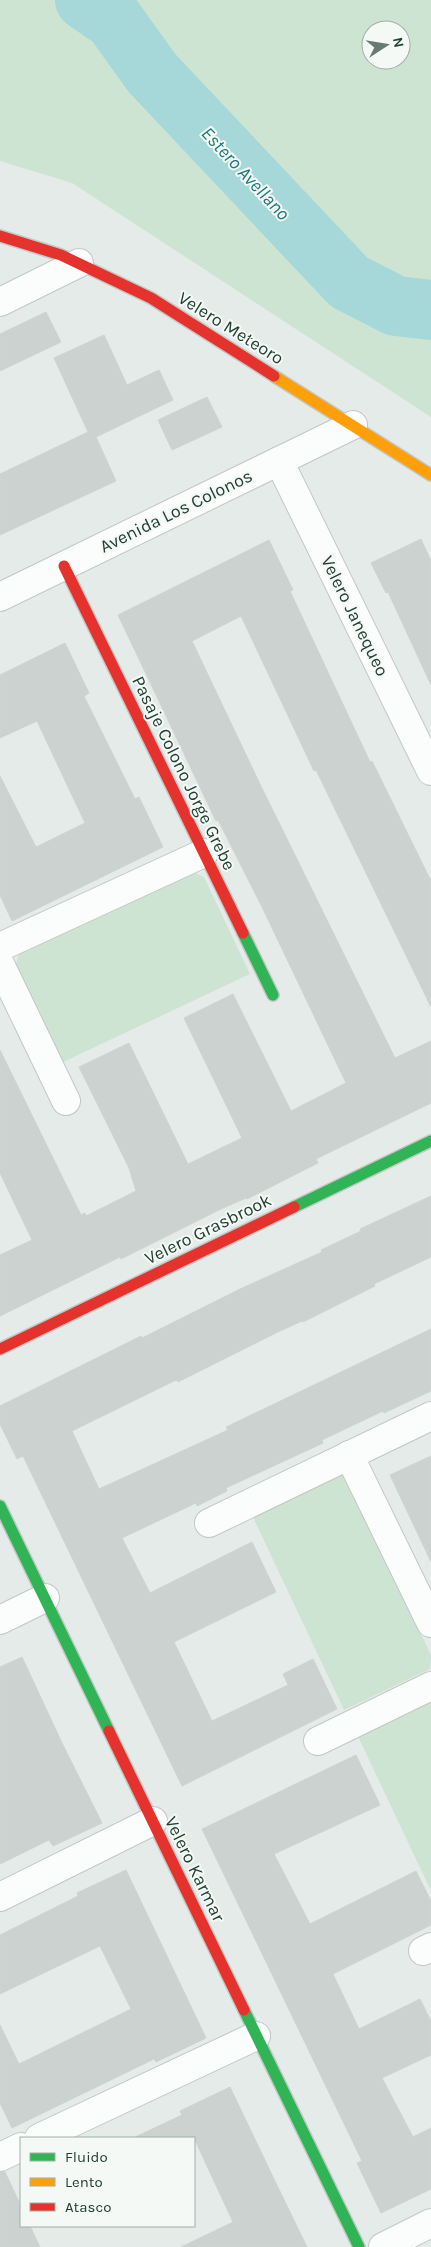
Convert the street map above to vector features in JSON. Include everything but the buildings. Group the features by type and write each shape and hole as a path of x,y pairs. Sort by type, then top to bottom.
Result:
{"street":[{"name":"Velero Meteoro","path":"0,236 38,247 79,263 151,298 431,475"},
{"path":"0,302 79,263"},
{"name":"Avenida Los Colonos","path":"0,597 353,425"},
{"name":"Velero Janequeo","path":"279,460 431,771"},
{"name":"Pasaje Colono Jorge Grebe","path":"64,566 273,995"},
{"path":"0,947 204,853"},
{"path":"0,964 66,1101"},
{"name":"Velero Grasbrook","path":"0,1349 431,1141"},
{"path":"209,1523 431,1416"},
{"path":"349,1455 431,1623"},
{"name":"Velero Karmar","path":"0,1506 359,2247"},
{"path":"0,1620 45,1598"},
{"path":"318,1741 431,1686"},
{"path":"0,1897 153,1821"},
{"path":"41,2137 256,2036"},
{"path":"0,2156 20,2146"},
{"path":"383,2247 431,2224"}],"green space":[{"path":"0,0 431,0 431,417 72,183 0,161"},
{"path":"190,871 204,877 250,974 61,1063 15,967 19,954"},
{"path":"337,1471 346,1475 431,1655 430,1669 344,1710 250,1511"},
{"path":"431,1691 431,1891 355,1730"}],"waterway":[{"name":"Estero Avellano","path":"85,0 114,20 152,73 349,282 396,306 431,310"}],"traffic: fast":[{"path":"243,933 273,995"},
{"path":"294,1207 431,1141"},
{"path":"0,1506 109,1731"},
{"path":"244,2010 359,2247"}],"traffic: slow":[{"path":"274,376 431,475"}],"traffic: jam":[{"path":"0,236 61,255 151,298 274,376"},
{"path":"64,566 243,933"},
{"path":"0,1349 294,1207"},
{"path":"109,1731 244,2010"}]}
